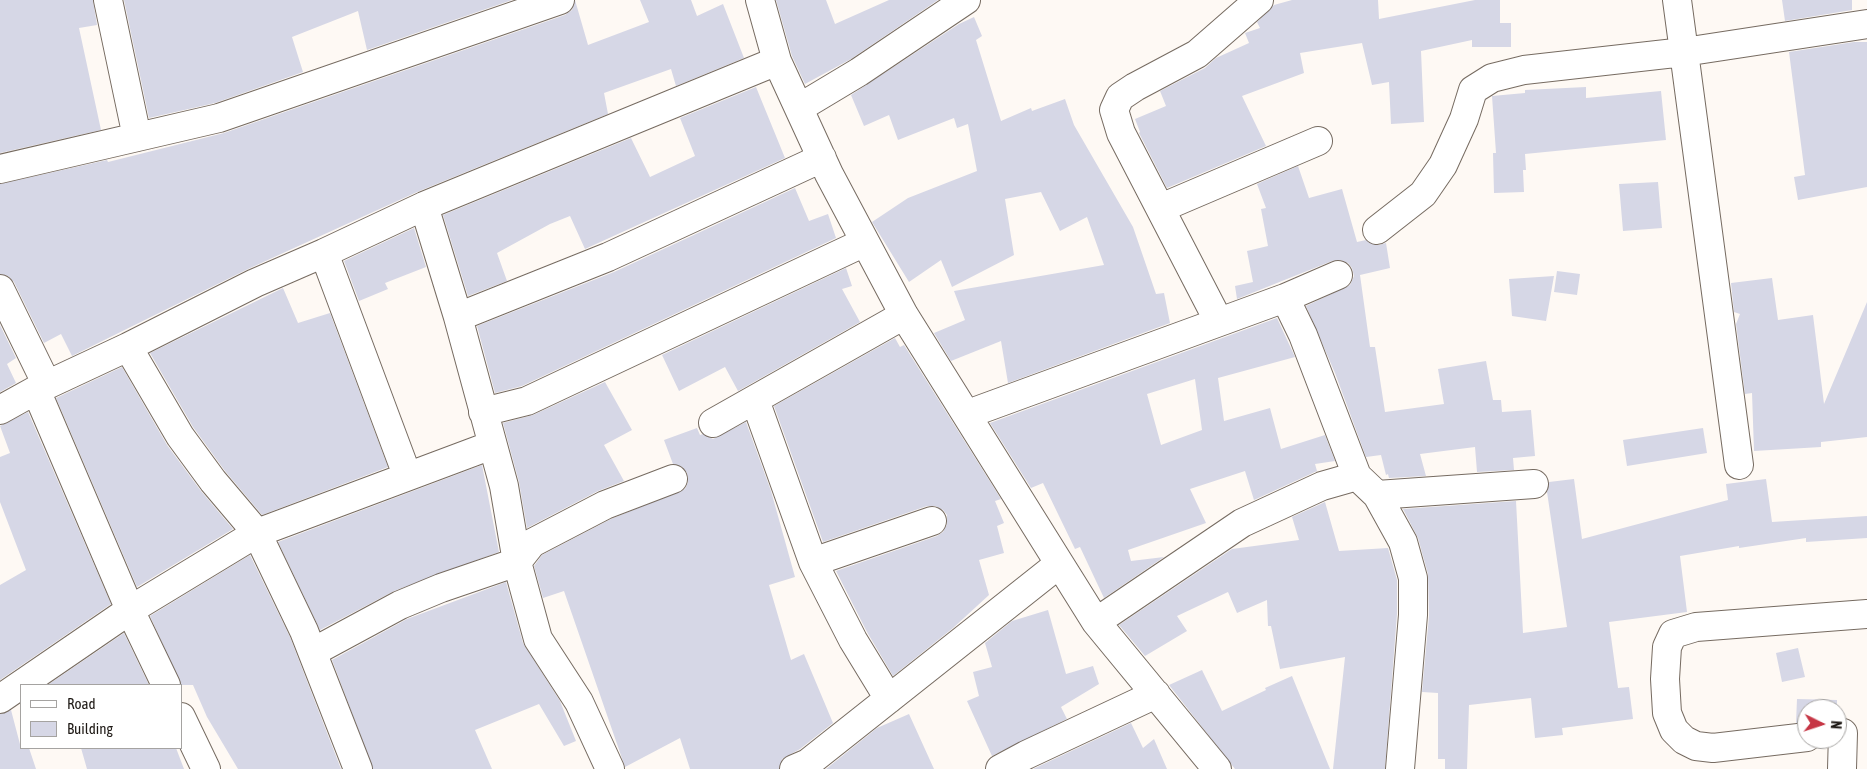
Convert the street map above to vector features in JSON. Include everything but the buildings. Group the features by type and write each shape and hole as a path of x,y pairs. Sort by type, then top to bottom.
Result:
{"street":[{"path":"108,0 137,137"},
{"path":"0,169 219,118 560,0"},
{"path":"760,0 778,61 799,108 822,158 904,315 968,414 1096,622 1217,769"},
{"path":"799,108 859,72 966,0"},
{"path":"1219,322 1121,134 1114,110 1120,97 1197,54 1259,0"},
{"path":"1677,0 1739,466"},
{"path":"1377,230 1423,194 1443,165 1464,119 1472,90 1492,78 1524,70 1684,52 1867,24"},
{"path":"0,410 42,387 128,347 255,283 424,206 778,61"},
{"path":"1161,208 1318,141"},
{"path":"458,318 608,257 822,158"},
{"path":"424,206 458,318 504,486 517,562 538,640 579,702 610,769"},
{"path":"484,412 527,401 865,242"},
{"path":"324,253 407,475"},
{"path":"968,414 1285,298 1338,275"},
{"path":"0,289 42,387 130,610 166,684"},
{"path":"1285,298 1303,335 1357,476 1377,495 1403,542 1413,578 1413,615 1400,769"},
{"path":"713,423 904,315"},
{"path":"128,347 180,436 213,481 257,532 313,652 358,769"},
{"path":"755,400 813,562 853,640 889,699"},
{"path":"22,684 130,610 257,532 492,445"},
{"path":"1096,622 1242,523 1322,486 1357,476"},
{"path":"313,652 400,605 441,588 517,562 532,543 605,505 673,479"},
{"path":"1377,495 1534,484"},
{"path":"813,562 932,521"},
{"path":"794,769 808,763 1059,564"},
{"path":"1797,738 1713,748 1696,746 1684,740 1674,730 1667,713 1665,679 1667,647 1672,634 1696,627 1867,614"},
{"path":"0,699 20,685"},
{"path":"1000,769 1026,754 1156,694"},
{"path":"182,719 206,769"},
{"path":"1842,769 1849,732"}]}
